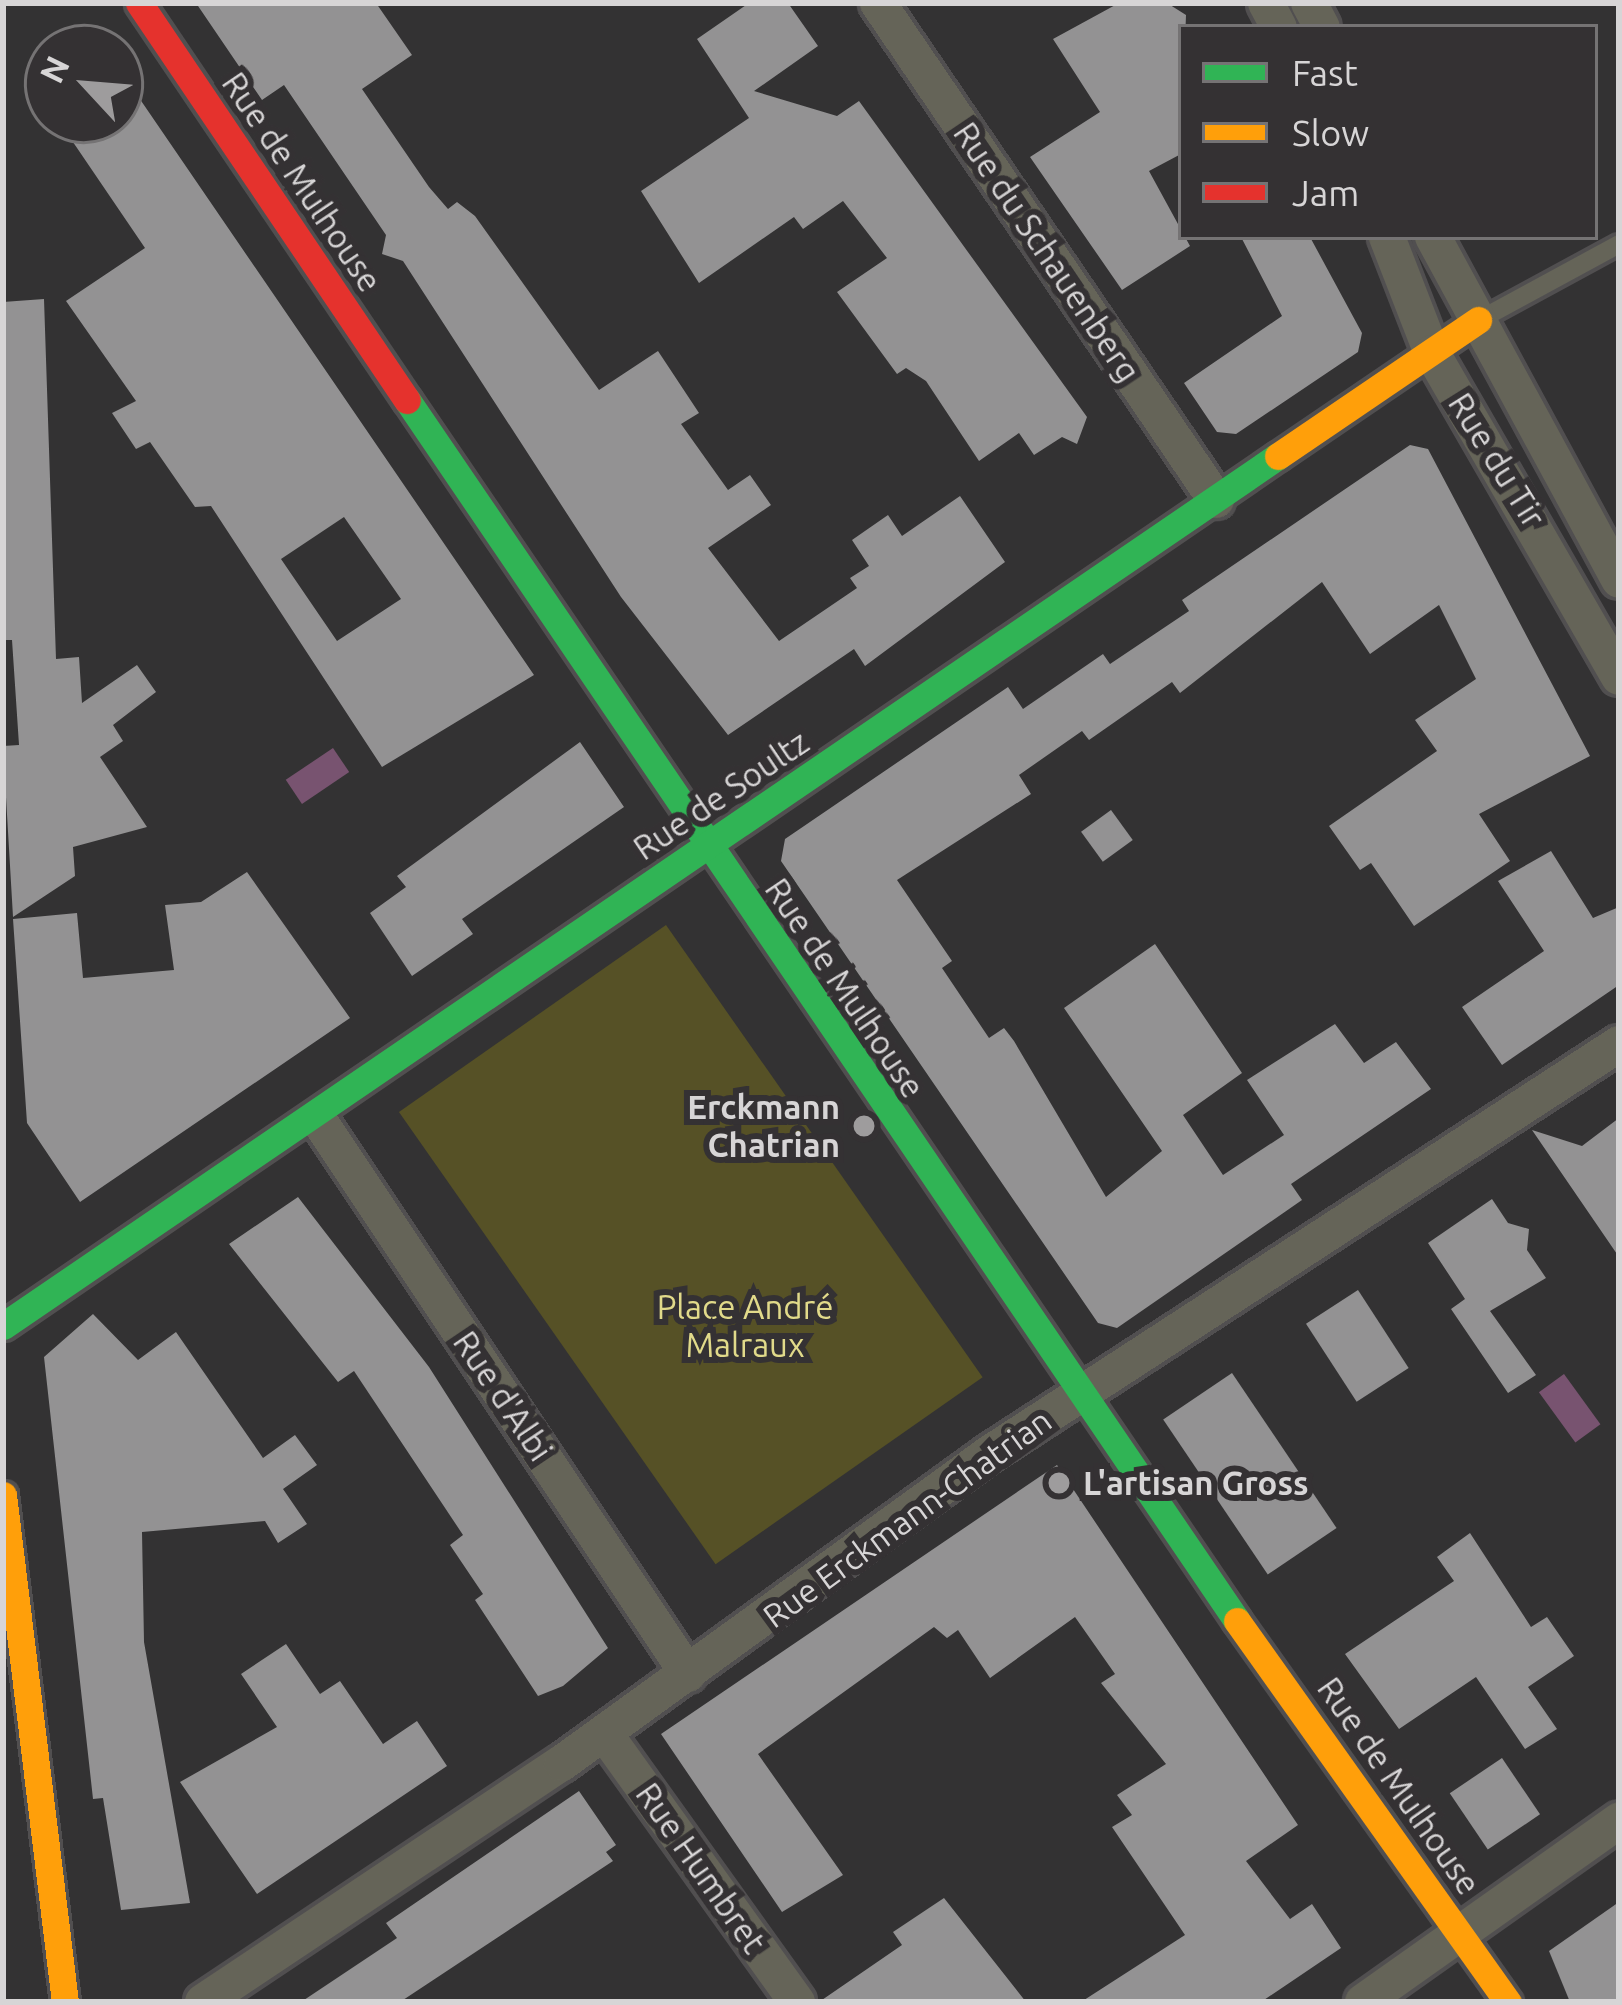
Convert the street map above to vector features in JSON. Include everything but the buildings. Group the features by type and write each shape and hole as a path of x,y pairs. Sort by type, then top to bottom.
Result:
{"street":[{"name":"Rue de Mulhouse","path":"139,3 1079,1395 1508,2002"},
{"name":"Rue du Schauenberg","path":"878,3 1216,500"},
{"name":"Rue du Tir","path":"1389,240 1432,353 1619,677"},
{"name":"Rue du Tir","path":"1435,240 1619,580"},
{"name":"Rue de Soultz","path":"3,1326 317,1119 1478,320"},
{"name":"Rue Erckmann-Chatrian","path":"203,2002 605,1734 1079,1395 1619,1044"},
{"name":"Rue d'Albi","path":"317,1119 688,1675"},
{"path":"3,1495 65,2002"},
{"name":"Rue Humbret","path":"605,1734 797,2002"},
{"path":"1363,2002 1457,1931 1619,1821"}],"lane":[{"path":"1478,320 1619,244"}],"green space":[{"name":"Place André Malraux","path":"666,925 983,1377 716,1564 399,1112"}],"shaded area":[{"path":"333,748 349,772 302,804 286,780"},
{"path":"1564,1374 1600,1424 1575,1442 1539,1392"}],"traffic: fast":[{"path":"407,400 1237,1621"},
{"path":"3,1326 1278,456"}],"traffic: slow":[{"path":"1278,456 1478,320"},
{"path":"3,1495 65,2002"},
{"path":"1237,1621 1508,2002"}],"traffic: jam":[{"path":"139,3 407,400"}],"place":[{"name":"Erckmann Chatrian","path":"864,1126"},
{"name":"L'artisan Gross","path":"1059,1483"}]}
